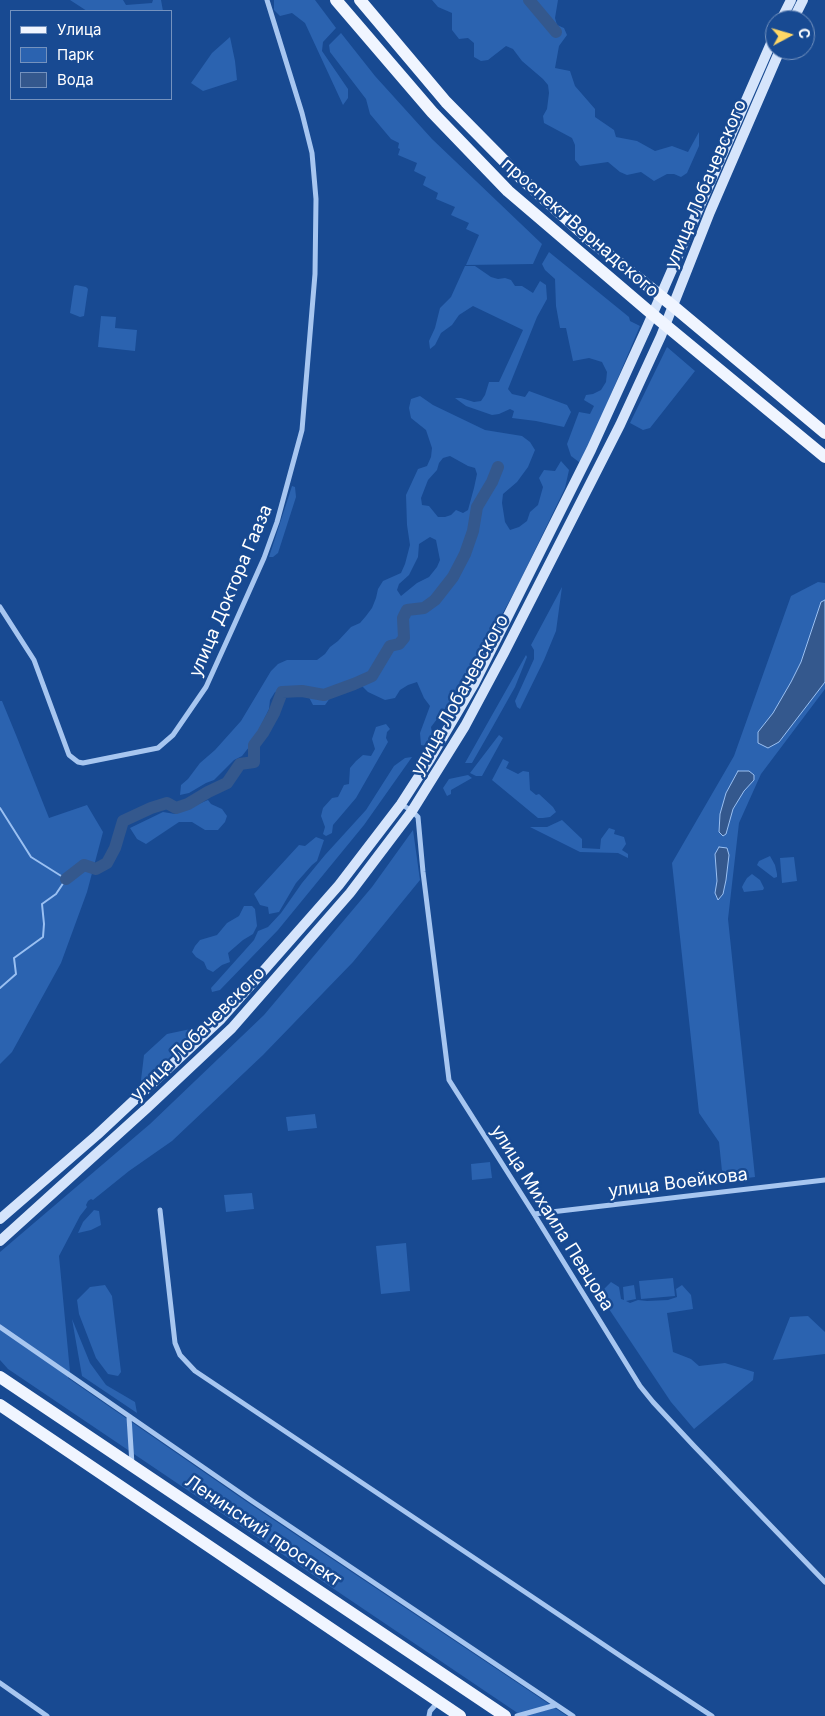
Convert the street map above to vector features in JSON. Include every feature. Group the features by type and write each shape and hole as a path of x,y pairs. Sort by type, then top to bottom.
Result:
{"main road":[{"name":"проспект Вернадского","path":"336,0 432,112 508,191 825,458"},
{"name":"проспект Вернадского","path":"360,0 446,102 521,178 588,238 825,433"},
{"name":"улица Лобачевского","path":"0,1219 97,1135 221,1020 339,885 401,804 430,759 490,654 592,450 765,57"},
{"name":"улица Лобачевского","path":"0,1241 133,1121 232,1028 350,893 412,810 465,726 604,459 666,324 710,212 776,60"},
{"name":"Ленинский проспект","path":"0,1377 505,1716"},
{"path":"0,1405 460,1716"}],"street":[{"name":"улица Доктора Гааза","path":"0,607 34,660 69,755 78,762 83,763 158,748 173,735 206,687 264,558 277,522 302,430 315,274 316,199 312,152 267,0"},
{"path":"401,804 412,810"},
{"name":"улица Михаила Певцова","path":"412,810 418,817 419,822 423,872 449,1080 644,1391 694,1446 825,1582"},
{"name":"улица Воейкова","path":"534,1214 825,1180"},
{"path":"160,1210 175,1343 180,1355 195,1371 625,1660 712,1716"},
{"path":"0,1327 252,1501 573,1716"},
{"path":"129,1417 132,1464"},
{"path":"0,1683 47,1716"},
{"path":"429,1716 430,1711 439,1702"},
{"path":"517,1716 556,1705"}],"green space":[{"path":"70,0 123,0 126,5 152,3 153,0 161,0 163,10 85,10"},
{"path":"274,0 315,0 336,28 323,42 322,51 348,89 348,98 343,105 305,23 292,13 280,16 274,10"},
{"path":"432,0 558,0 555,18 557,25 564,28 567,35 559,46 555,68 570,71 575,86 595,109 595,117 614,130 616,137 637,141 655,151 672,146 688,152 699,132 699,146 687,173 681,177 667,174 654,181 641,172 627,175 608,162 580,166 575,160 575,145 572,138 544,123 543,116 547,109 549,93 548,85 543,79 522,61 513,49 506,46 488,60 481,61 474,57 474,43 468,38 459,39 452,30 452,13 438,7"},
{"path":"341,33 375,76 432,139 542,244 533,264 466,265 479,235 466,229 469,223 451,215 455,207 436,199 438,193 423,185 426,177 414,171 417,163 398,155 399,143 391,139 370,114 366,99 330,52 329,45"},
{"path":"230,37 237,80 203,91 191,83 212,53"},
{"path":"549,252 629,317 630,321 640,326 583,460 579,462 571,456 567,444 579,412 590,414 594,406 584,400 586,395 601,390 606,382 607,372 602,362 589,358 573,361 566,328 560,328 556,306 555,279 545,270 542,264"},
{"path":"465,266 475,266 491,277 511,280 515,286 522,286 533,293 540,281 546,285 547,299 537,317 508,389 512,394 525,397 529,391 567,405 571,412 564,427 512,418 514,411 510,409 492,415 466,406 455,398 474,402 481,401 489,382 499,382 523,330 473,306 459,315 452,325 441,333 435,345 430,349 429,341 435,328 440,308 451,297"},
{"path":"74,286 88,289 84,316 80,317 70,313"},
{"path":"101,316 116,317 115,328 137,330 135,351 98,347"},
{"path":"667,347 695,371 650,428 643,430 630,423"},
{"path":"420,396 433,405 485,430 522,436 530,442 535,450 528,467 517,482 503,494 502,503 505,522 510,530 519,527 527,521 530,512 538,505 543,487 539,478 544,470 555,471 561,461 569,470 565,488 518,585 465,682 431,727 433,739 427,746 421,745 420,733 430,706 417,682 400,690 395,698 385,700 368,692 361,685 352,681 334,687 325,705 313,705 303,686 294,687 275,692 253,742 242,756 234,760 214,780 189,793 180,795 181,785 241,721 271,671 278,664 287,660 317,660 325,654 351,627 360,623 366,616 372,608 378,589 383,581 401,573 410,545 406,495 418,469 427,466 432,448 426,430 411,418 409,408 411,399","holes":["450,456 475,468 477,474 468,510 463,513 456,510 451,515 438,517 429,506 422,505 421,498 428,480 437,470 439,463 443,458","430,537 436,540 440,560 437,567 429,577 417,583 401,596 397,590 399,584 409,575 418,557 419,544"]},
{"path":"292,486 295,487 296,497 278,553 273,557 269,557"},
{"path":"818,582 825,583 825,689 761,774 739,823 728,919 755,1177 723,1181 719,1142 699,1113 672,863 734,756 791,596"},
{"path":"562,587 556,631 520,709 515,701 534,659 534,650 531,645"},
{"path":"526,655 527,657 515,687 492,728 472,763 465,763"},
{"path":"0,701 2,701 49,818 87,805 103,832 87,892 61,963 12,1052 0,1064"},
{"path":"386,724 390,729 387,732 386,738 388,742 356,798 333,825 332,833 326,836 323,834 325,827 321,816 323,808 332,798 338,797 344,785 349,784 350,768 356,761 363,755 371,756 375,749 372,739 376,727"},
{"path":"499,735 503,738 482,776 470,773"},
{"path":"412,757 364,825 278,930 220,990 212,992 211,988 254,940 258,931 268,927 281,913 325,855 366,810 394,766 405,758"},
{"path":"503,759 509,762 506,768 518,774 523,771 529,772 530,790 536,795 539,794 556,812 550,817 538,818 492,780"},
{"path":"468,775 472,778 451,790 451,794 447,796 443,788 449,779"},
{"path":"208,800 211,804 222,809 227,816 225,822 218,830 205,830 192,822 179,822 146,844 137,839 130,828 163,812 175,814"},
{"path":"562,820 582,839 582,848 600,849 601,839 609,828 615,830 614,834 624,837 626,844 622,850 628,854 628,858 618,853 580,852 530,827 547,827"},
{"path":"413,830 420,880 353,962 263,1055 172,1141 129,1171 93,1200 88,1201 87,1207 80,1216 59,1256 70,1372 68,1378 250,1504 567,1716 522,1716 8,1369 0,1360 0,1252 150,1124 264,1015 372,887"},
{"path":"316,837 324,840 317,861 296,883 279,912 269,914 268,907 260,905 254,894 299,845 305,846"},
{"path":"770,856 777,874 777,877 774,878 757,865 759,861"},
{"path":"794,857 797,881 782,883 780,858"},
{"path":"752,874 760,880 764,888 763,890 744,892 742,887 747,878"},
{"path":"244,906 252,906 255,909 257,926 253,934 228,953 230,962 213,972 207,969 204,962 192,952 195,946 200,940 217,935 227,923 239,916"},
{"path":"200,1027 145,1082 142,1082 144,1055 167,1034"},
{"path":"315,1114 317,1128 288,1131 286,1117"},
{"path":"490,1162 492,1178 472,1180 471,1164"},
{"path":"252,1193 254,1209 226,1212 224,1195"},
{"path":"94,1210 99,1211 101,1225 78,1233 83,1222"},
{"path":"406,1243 410,1291 381,1294 376,1246"},
{"path":"673,1278 675,1296 641,1299 639,1281"},
{"path":"611,1282 619,1287 621,1299 624,1300 623,1287 634,1285 636,1299 626,1301 630,1303 638,1300 668,1300 677,1297 676,1289 682,1285 691,1295 693,1309 667,1313 673,1352 691,1359 699,1366 725,1363 754,1372 753,1380 694,1429 671,1402 599,1294"},
{"path":"105,1285 112,1296 121,1372 118,1376 108,1374 96,1358 79,1314 77,1300 90,1287"},
{"path":"808,1316 825,1332 825,1354 773,1360 790,1317"},
{"path":"72,1319 90,1363 106,1385 135,1402 137,1413 82,1376"}],"water":[{"path":"825,600 825,682 779,742 768,748 758,743 758,732 773,713 791,682 801,662 821,602"},
{"path":"738,771 749,771 754,775 754,780 744,791 733,809 726,834 723,836 719,832 720,814 726,793"},
{"path":"719,847 727,848 729,855 723,894 718,900 715,893 717,881 715,854"}],"waterway":[{"path":"529,0 556,32"},
{"path":"66,879 84,865 96,869 107,863 115,848 123,821 167,803 176,808 188,804 227,783 240,764 254,762 254,745 274,713 282,692 302,691 324,695 372,676 390,646 399,644 404,638 403,618 407,610 424,608 435,600 453,577 465,554 473,531 477,507 492,482 498,467"},
{"path":"0,808 31,857 66,879 56,894 42,904 43,937 14,958 16,974 0,988"}]}
